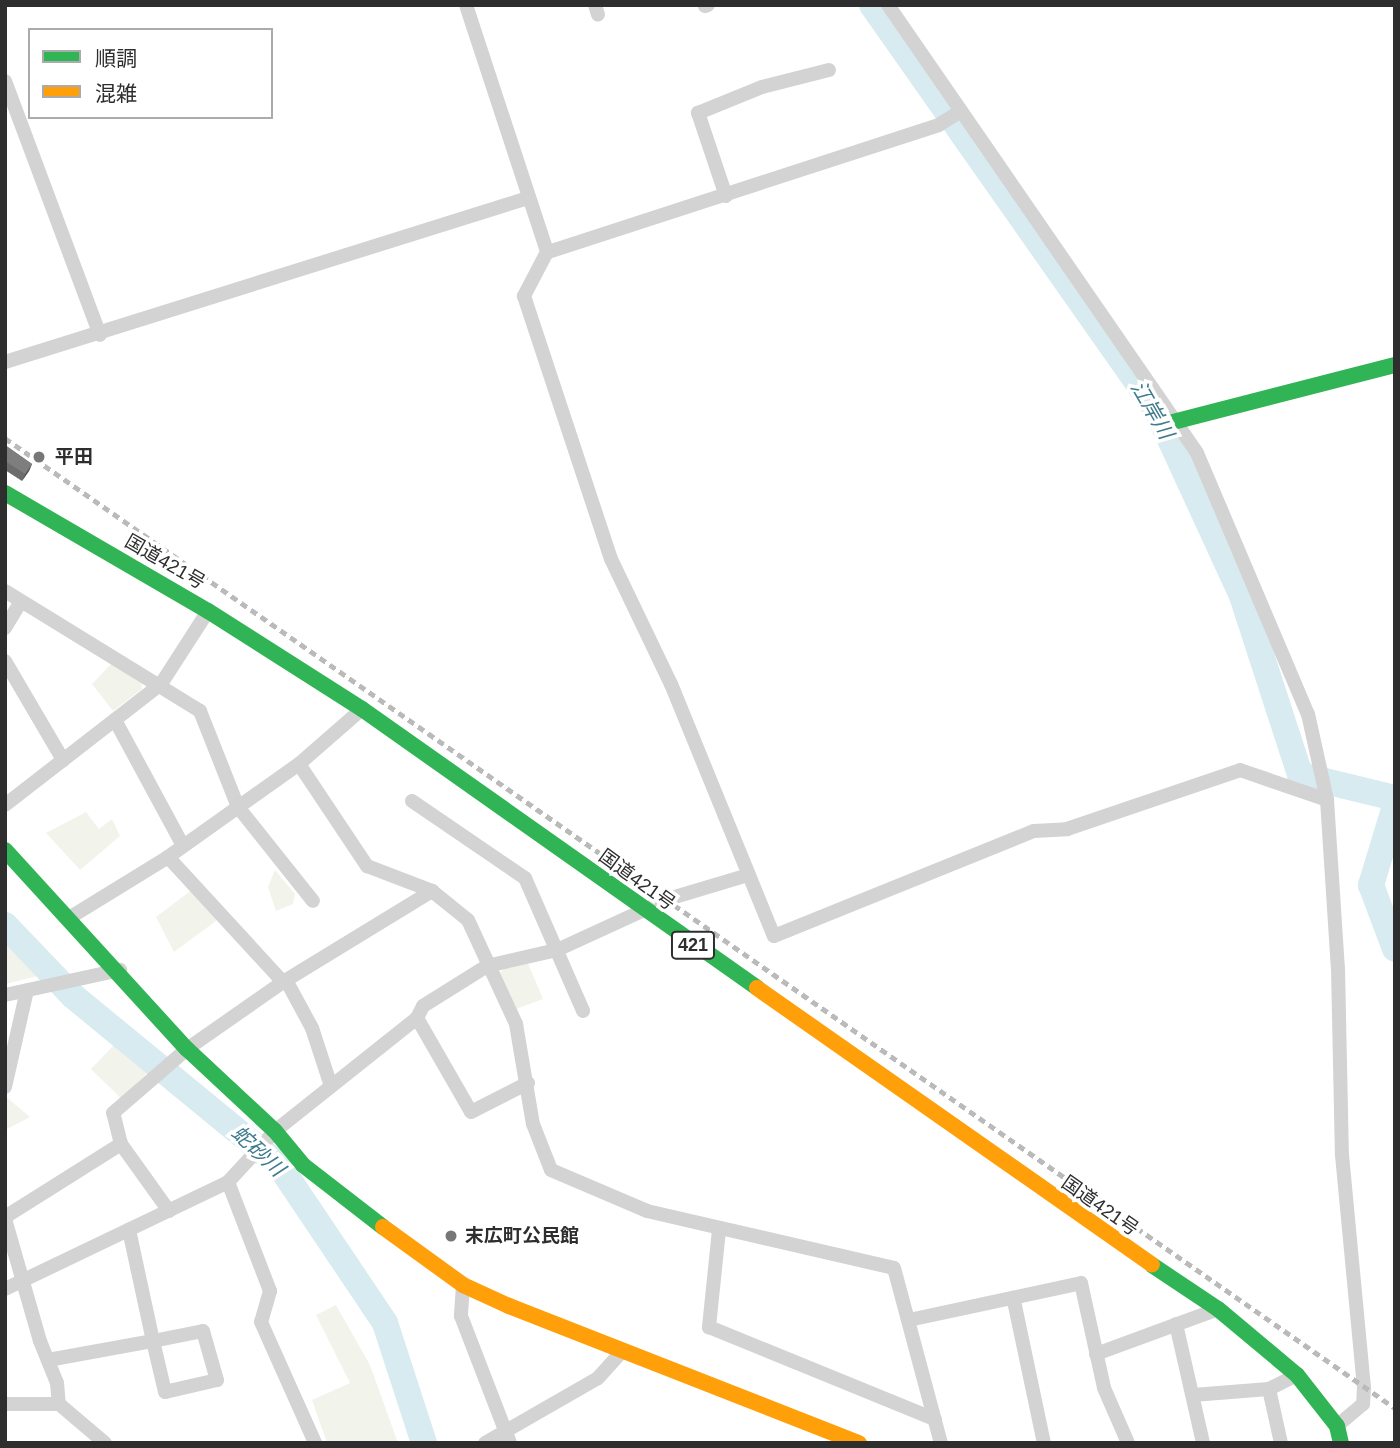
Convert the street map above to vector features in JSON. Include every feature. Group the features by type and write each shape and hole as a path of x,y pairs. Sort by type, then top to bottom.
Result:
{"main road":[{"path":"1174,422 1395,365"},
{"name":"国道421号","path":"5,493 208,611 362,709 1184,1290 1218,1309 1297,1375 1337,1426 1341,1443"},
{"path":"5,850 120,970 187,1049 275,1131 303,1165 365,1217 464,1284 859,1443"}],"street":[{"path":"466,5 547,252"},
{"path":"888,5 954,116 1197,453 1224,509 1303,703 1327,800 1338,968 1342,1156 1364,1387 1363,1404 1337,1426"},
{"path":"726,196 698,113 762,87 829,70"},
{"path":"5,81 100,335"},
{"path":"954,116 726,196 547,252 524,296 574,456 611,559 671,684 774,936 1034,831 1067,829 1240,770 1327,800"},
{"path":"5,362 100,335 528,198"},
{"path":"5,591 161,684 200,711 238,807 313,901"},
{"path":"5,628 20,601"},
{"path":"5,805 161,684 208,611"},
{"path":"5,661 63,760"},
{"path":"69,918 169,857 182,844 299,764 362,709"},
{"path":"115,720 182,844"},
{"path":"299,764 367,866 432,891 468,920 516,1024 533,1124 551,1170 618,1202 719,1230 894,1268 941,1443"},
{"path":"412,801 525,878 583,1011"},
{"path":"169,857 285,981 312,1028 331,1087"},
{"path":"5,1289 228,1182 275,1131 416,1018 424,1006 487,966 557,950 642,909 748,875"},
{"path":"169,1211 121,1144 113,1113 187,1049 285,981 432,891"},
{"path":"5,995 85,975 120,970"},
{"path":"5,1087 27,990"},
{"path":"416,1018 471,1112 528,1083"},
{"path":"105,1443 59,1404 5,1218 121,1144"},
{"path":"228,1182 270,1291 261,1322 315,1443"},
{"path":"48,1360 153,1341 203,1331 217,1380 165,1392 153,1341 128,1230"},
{"path":"719,1230 709,1327 935,1419"},
{"path":"909,1320 1014,1301 1081,1283 1104,1388 1128,1443"},
{"path":"464,1284 461,1316 508,1438"},
{"path":"1014,1301 1044,1443"},
{"path":"1096,1353 1218,1309"},
{"path":"1177,1324 1203,1443"},
{"path":"485,1443 508,1438 598,1378 623,1350"},
{"path":"1193,1395 1269,1389 1297,1375"},
{"path":"1269,1389 1280,1443"},
{"path":"5,1404 59,1404"}],"shaded area":[{"path":"113,662 141,679 142,689 113,711 92,684"},
{"path":"86,812 99,829 112,819 120,836 80,870 46,833"},
{"path":"275,870 295,894 293,904 276,911 268,887"},
{"path":"193,889 220,918 174,952 156,917"},
{"path":"5,941 42,975 5,984"},
{"path":"527,961 543,999 516,1009 499,975 505,965"},
{"path":"118,1041 149,1071 122,1099 91,1069"},
{"path":"5,1096 30,1117 5,1130"},
{"path":"336,1305 370,1365 398,1443 327,1443 312,1400 350,1383 316,1315"}],"building":[{"path":"5,445 32,464 25,474 5,461"}],"waterway":[{"name":"江岸川","path":"872,5 1157,411 1242,596 1300,775 1395,798"},
{"path":"1395,806 1371,885 1395,949"},
{"name":"蛇砂川","path":"5,925 73,996 279,1165 385,1323 424,1443"}],"railway":[{"path":"5,438 1395,1408"}],"traffic: fast":[{"path":"1173,422 1395,365"},
{"path":"5,493 208,611 362,709 757,988"},
{"path":"5,850 187,1049 275,1131 303,1165 383,1227"},
{"path":"1152,1265 1218,1309 1297,1375 1337,1426 1341,1443"}],"traffic: slow":[{"path":"757,988 1152,1265"},
{"path":"383,1227 463,1285 509,1306 859,1443"}],"place":[{"name":"平田","path":"39,457"},
{"name":"末広町公民館","path":"451,1236"}]}
